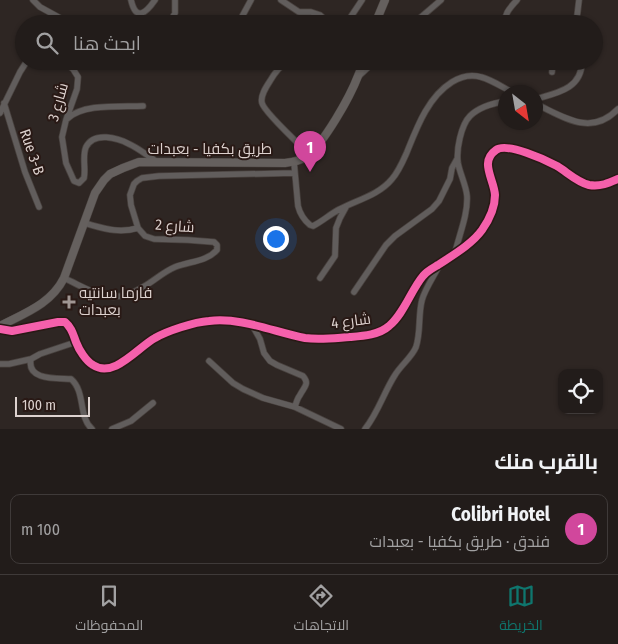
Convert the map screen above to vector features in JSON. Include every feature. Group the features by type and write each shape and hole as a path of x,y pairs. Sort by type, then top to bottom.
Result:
{"main road":[{"path":"379,15 386,0"},
{"name":"طريق بكفيا - بعبدات","path":"0,327 32,310 55,294 64,278 95,192 110,174 139,162 285,163 303,159 328,131 361,70"}],"street":[{"path":"33,0 40,7 55,15"},
{"path":"131,0 134,10 144,13 155,0"},
{"path":"175,0 175,15"},
{"path":"243,15 251,0"},
{"path":"281,0 300,12 311,12 320,15"},
{"path":"352,15 362,0"},
{"path":"423,15 441,0"},
{"path":"506,15 518,0"},
{"path":"578,15 579,0"},
{"path":"0,113 21,70"},
{"name":"شارع 3","path":"74,70 78,77 77,89 62,137 66,164 72,178 76,182 81,182 84,178 85,151 88,144 95,138 107,137 130,144 156,162"},
{"path":"278,70 267,86 262,97 262,104 309,154"},
{"path":"359,76 365,70"},
{"path":"543,98 562,92 571,86 580,75 581,70"},
{"path":"294,162 298,206 302,216 310,225 315,225 346,206 377,192 392,179 427,108 447,85 465,77 481,76 499,85"},
{"path":"455,253 467,204 467,194 458,165 458,151 462,131 470,116 484,107 498,102"},
{"name":"Rue 3-B","path":"4,103 25,172 39,208"},
{"path":"66,120 72,114 89,108 142,106"},
{"path":"543,107 582,124 599,122 618,109"},
{"name":"شارع 4","path":"0,327 12,331 62,322 68,324 76,342 88,361 97,368 105,369 122,362 154,338 172,330 206,321 235,322 307,338 331,339 376,333 390,326 395,320 424,275 469,244 485,226 491,214 495,194 488,163 490,156 496,149 510,148 538,158 555,165 578,180 590,185 604,185 618,179"},
{"path":"354,292 394,236 432,209 439,201 458,157"},
{"name":"شارع 2","path":"64,278 104,296 122,297 182,264 208,258 217,250 217,245 214,242 152,239 145,236 138,228 130,195 134,184 142,178 172,175 294,173"},
{"path":"320,278 335,256 336,228 346,206"},
{"path":"84,223 120,231 138,228"},
{"path":"365,429 370,423 387,388 415,348 422,299 440,264"},
{"path":"252,325 260,339 264,353 270,360 304,376 306,379 306,384 295,407"},
{"path":"0,364 31,359 76,342"},
{"path":"31,359 32,369 38,375 71,379 77,384 88,424 92,429"},
{"path":"209,361 233,383 243,389 263,398 295,407 341,429"},
{"path":"112,429 131,421 153,403"}],"cycle path":[{"path":"0,329 12,331 65,322 71,329 85,358 93,365 101,368 109,368 126,360 160,335 181,327 203,322 233,321 311,339 371,334 385,329 394,321 425,274 468,245 482,230 494,204 495,195 488,165 491,155 496,150 509,148 536,156 589,185 601,185 618,179"}],"place":[{"name":"Colibri Hotel","path":"310,172"},
{"name":"فارما سانتيه بعبدات","path":"69,302"}]}
